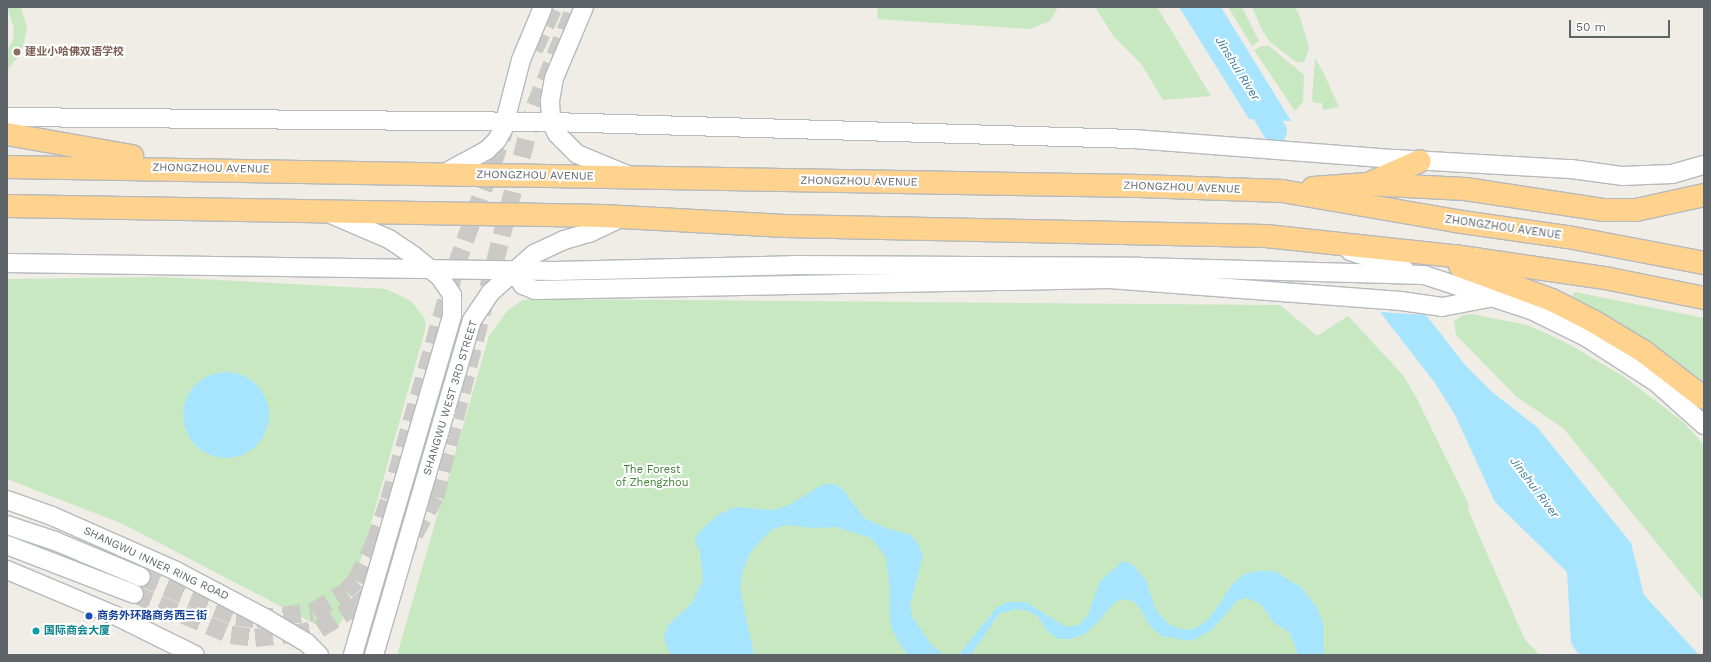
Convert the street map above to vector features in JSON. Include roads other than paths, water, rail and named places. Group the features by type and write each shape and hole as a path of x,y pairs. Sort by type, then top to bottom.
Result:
{"highway":[{"path":"7,134 74,148 224,169"},
{"path":"1367,184 1420,161"},
{"name":"ZHONGZHOU AVENUE","path":"7,167 224,169 634,178 1140,186 1282,191 1455,221 1568,237 1704,263"},
{"path":"1282,191 1367,184 1465,189 1604,210 1636,210 1704,195"},
{"path":"7,206 623,217 786,226 1266,236 1423,253 1605,278 1704,298"},
{"path":"1423,253 1552,300 1594,321 1649,354 1704,398"}],"street":[{"path":"443,174 487,150 497,140 504,121 521,60 543,7"},
{"path":"584,7 554,78 550,101 551,122 557,134 577,154 634,178"},
{"path":"7,117 504,121 1134,139 1420,161 1571,169 1622,176 1672,174 1704,165"},
{"name":"SHANGWU WEST 3RD STREET","path":"322,211 389,240 431,269 446,284 452,295 452,316 353,655"},
{"name":"SHANGWU WEST 3RD STREET","path":"374,655 472,320 491,292 512,270 534,254 564,240 589,234 623,217"},
{"path":"1323,242 1490,298 1531,310 1613,353 1657,383 1704,425"},
{"path":"7,263 512,270 808,265 1140,267 1422,275"},
{"path":"512,270 523,285 535,290 1109,279 1401,301 1442,307 1490,298"},
{"name":"SHANGWU INNER RING ROAD","path":"7,500 52,516 176,571 265,618 307,643 319,655"},
{"path":"7,525 55,541 141,577"},
{"path":"7,545 134,594"},
{"path":"7,570 114,615 195,655"}],"water":[{"path":"1179,7 1221,7 1291,121 1249,119"},
{"path":"1380,312 1426,315 1466,366 1492,392 1537,427 1631,543 1644,595 1699,655 1579,655 1571,643 1567,572 1495,502 1455,415 1435,383"},
{"path":"226,372 242,375 250,379 262,391 266,399 269,415 266,431 262,439 250,451 242,455 226,458 210,455 202,451 190,439 186,431 183,415 186,399 190,391 202,379 210,375"},
{"path":"823,484 834,484 842,488 864,518 886,528 911,535 919,545 923,556 910,605 912,616 930,643 944,655 907,655 898,641 891,627 889,610 889,581 886,557 871,538 835,527 814,528 787,525 773,529 763,538 750,553 743,569 740,589 754,655 671,655 664,639 668,625 691,604 703,581 700,551 694,539 703,528 719,514 736,507 774,510 789,505"},
{"path":"1123,561 1133,565 1146,580 1155,608 1161,616 1170,625 1181,629 1193,629 1204,623 1215,611 1230,587 1243,575 1256,571 1274,571 1301,587 1316,606 1323,623 1324,655 1296,655 1297,651 1289,632 1274,623 1262,605 1247,598 1238,600 1212,630 1191,641 1161,636 1150,626 1140,608 1133,601 1123,599 1115,602 1094,626 1083,635 1069,639 1059,639 1048,632 1038,617 1028,611 1016,609 999,614 971,655 952,655 960,653 997,607 1008,602 1026,602 1066,627 1079,625 1088,615 1100,581"}],"waterway":[{"name":"Jinshui River","path":"1251,92 1275,131"}],"tunnel":[{"path":"534,50 554,7"},
{"path":"134,594 231,635 255,638 292,634 319,629 358,605 382,582 401,558 435,497 535,106 575,7"},
{"path":"141,577 236,617 256,619 313,612 346,591 356,581 374,544 389,500 456,266 504,132"}],"place":[{"name":"建业小哈佛双语学校","path":"17,52"},
{"name":"商务外环路商务西三街","path":"89,616"},
{"name":"国际商会大厦","path":"36,631"}],"park label":[{"name":"The Forest of Zhengzhou","path":"652,477"}]}
